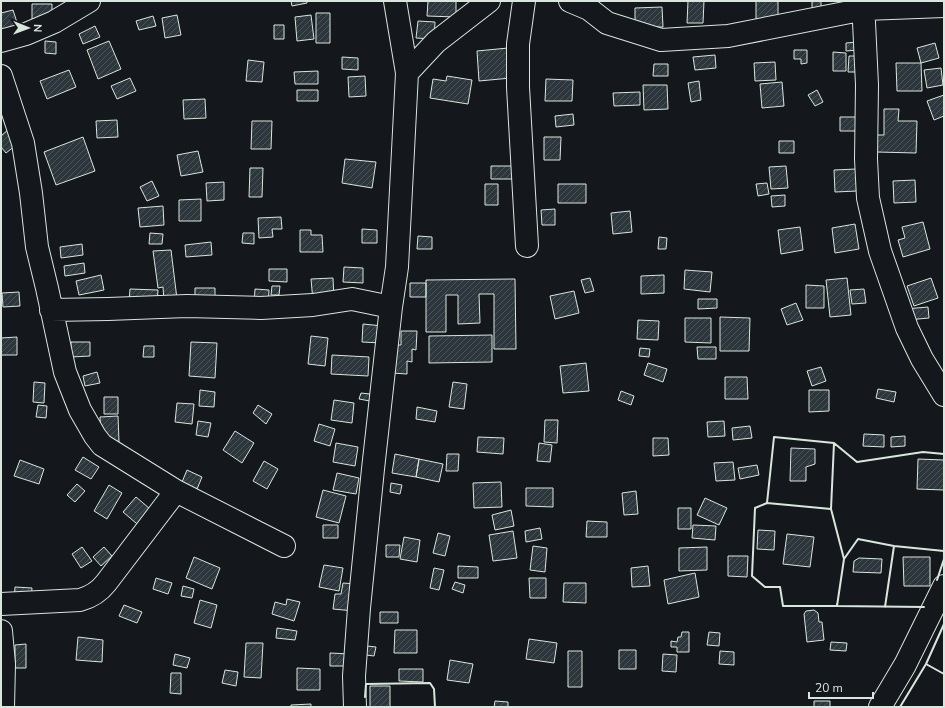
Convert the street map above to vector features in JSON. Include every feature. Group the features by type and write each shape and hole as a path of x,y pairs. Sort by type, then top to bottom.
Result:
{"street":[{"path":"1,42 26,34 54,22 89,1"},
{"path":"355,707 354,676 359,608 391,307 397,267 407,73 395,1"},
{"path":"407,73 436,42 489,1"},
{"path":"524,1 518,44 518,87 527,246"},
{"path":"570,1 589,9 607,23 662,40 728,36 864,5 944,6"},
{"path":"864,5 867,86 866,159 868,198 880,252 908,328 922,359 944,395"},
{"path":"1,76 24,143 37,247 65,372 80,410 95,436 102,445 132,462 176,491 284,546"},
{"path":"51,310 187,306 261,308 313,305 352,299 391,307"},
{"path":"1,604 80,600 94,594 106,583 176,491"},
{"path":"880,707 906,665 944,586"},
{"path":"1,630 4,664 3,707"}],"building":[{"path":"291,1 307,1 307,3 292,6"},
{"path":"428,1 456,1 456,17 427,16"},
{"path":"688,1 704,1 703,23 687,23"},
{"path":"756,1 778,1 778,23 756,23"},
{"path":"812,1 821,1 821,9 812,9"},
{"path":"32,4 52,4 52,21 32,21"},
{"path":"662,7 663,27 635,27 635,8"},
{"path":"13,10 20,32 1,38 1,13"},
{"path":"316,13 330,13 330,43 316,43"},
{"path":"177,15 181,35 165,38 162,18"},
{"path":"311,15 314,39 297,41 295,17"},
{"path":"153,16 156,26 139,30 136,21"},
{"path":"418,21 435,22 434,39 416,38"},
{"path":"274,25 284,25 284,39 274,39"},
{"path":"95,26 100,37 83,44 79,34"},
{"path":"45,41 56,42 56,54 45,53"},
{"path":"109,41 121,69 98,79 87,50"},
{"path":"858,42 858,50 846,51 846,43"},
{"path":"935,43 939,58 921,63 917,48"},
{"path":"508,48 511,78 479,81 477,51"},
{"path":"794,50 807,50 807,63 801,64 801,59 794,59"},
{"path":"833,52 846,53 846,71 833,71"},
{"path":"715,55 716,68 695,70 693,57"},
{"path":"849,56 857,56 857,72 848,72"},
{"path":"342,57 358,58 358,70 342,69"},
{"path":"248,60 264,62 262,82 246,81"},
{"path":"775,62 776,80 755,81 754,63"},
{"path":"896,63 921,63 922,91 897,91"},
{"path":"654,64 668,64 668,76 653,76"},
{"path":"941,68 943,85 927,88 924,70"},
{"path":"69,70 76,87 47,99 40,81"},
{"path":"318,71 318,84 295,84 294,72"},
{"path":"365,76 366,96 349,97 348,77"},
{"path":"447,76 472,80 468,104 430,98 433,79 446,81"},
{"path":"130,78 136,91 117,99 111,86"},
{"path":"546,79 573,80 572,101 545,101"},
{"path":"699,81 701,100 691,102 688,83"},
{"path":"782,82 784,106 762,108 760,84"},
{"path":"643,85 667,85 668,109 644,110"},
{"path":"297,90 318,90 318,101 297,101"},
{"path":"817,90 823,102 815,106 808,95"},
{"path":"640,92 640,105 614,106 613,93"},
{"path":"944,95 944,116 934,120 927,101"},
{"path":"205,99 206,118 184,119 183,100"},
{"path":"884,109 899,109 898,121 917,121 916,153 877,152 877,135 884,135"},
{"path":"573,114 574,125 556,127 555,116"},
{"path":"840,117 857,117 857,131 840,131"},
{"path":"117,120 118,137 97,138 96,121"},
{"path":"252,121 272,121 271,149 251,149"},
{"path":"9,129 20,142 6,153 1,147 1,136"},
{"path":"83,137 95,171 56,185 44,152"},
{"path":"544,137 561,137 560,160 544,160"},
{"path":"779,141 794,141 794,153 779,153"},
{"path":"198,151 203,172 181,176 177,155"},
{"path":"345,159 376,162 372,188 342,183"},
{"path":"491,166 519,166 519,179 491,179"},
{"path":"786,166 788,188 771,189 769,167"},
{"path":"250,168 263,168 262,197 249,197"},
{"path":"856,169 857,191 835,192 834,170"},
{"path":"915,180 916,202 894,203 893,181"},
{"path":"152,181 159,196 147,201 140,187"},
{"path":"224,182 224,200 207,201 206,183"},
{"path":"767,183 769,194 758,196 756,184"},
{"path":"485,184 498,184 498,205 485,205"},
{"path":"558,184 586,184 586,203 558,203"},
{"path":"785,195 785,206 772,207 771,196"},
{"path":"201,199 201,221 179,221 179,200"},
{"path":"163,206 164,225 140,227 138,208"},
{"path":"555,209 555,225 542,225 541,210"},
{"path":"630,211 632,232 613,234 611,213"},
{"path":"281,217 282,229 272,229 273,237 259,238 258,218"},
{"path":"923,222 930,249 903,257 898,240 905,238 902,227"},
{"path":"855,224 859,249 835,253 832,228"},
{"path":"800,227 803,250 781,254 778,230"},
{"path":"362,229 377,230 377,243 362,243"},
{"path":"300,230 311,230 311,235 322,235 323,252 300,252"},
{"path":"150,233 163,234 162,244 149,244"},
{"path":"243,233 254,233 254,244 242,243"},
{"path":"418,236 432,237 432,249 417,249"},
{"path":"659,237 667,238 666,249 658,249"},
{"path":"211,242 212,255 186,257 185,245"},
{"path":"82,244 83,255 61,258 60,247"},
{"path":"171,250 177,299 164,301 163,287 158,288 153,251"},
{"path":"84,263 85,273 65,276 64,266"},
{"path":"344,267 363,268 363,283 343,282"},
{"path":"269,269 287,269 287,282 269,281"},
{"path":"685,270 712,272 710,292 684,289"},
{"path":"101,275 104,290 79,295 76,281"},
{"path":"664,275 664,293 641,294 641,276"},
{"path":"333,278 334,300 313,301 311,279"},
{"path":"590,278 594,291 585,293 581,280"},
{"path":"847,278 851,315 830,317 826,280"},
{"path":"931,278 938,298 914,306 907,286"},
{"path":"515,279 516,349 494,349 494,294 479,294 480,323 458,324 458,295 446,295 446,332 426,332 426,280"},
{"path":"410,283 426,283 426,297 410,297"},
{"path":"806,285 824,286 824,308 806,308"},
{"path":"272,286 280,286 279,295 271,295"},
{"path":"195,288 215,288 215,304 195,304"},
{"path":"130,289 158,290 157,303 129,302"},
{"path":"255,289 269,290 268,306 254,305"},
{"path":"864,289 866,303 852,304 850,290"},
{"path":"574,291 579,313 555,319 550,296"},
{"path":"19,292 20,306 3,307 2,293"},
{"path":"698,299 717,299 717,308 698,309"},
{"path":"796,303 803,320 787,325 781,309"},
{"path":"928,307 929,318 907,320 905,309"},
{"path":"720,317 750,318 749,351 720,351"},
{"path":"685,318 711,318 711,343 685,342"},
{"path":"638,320 659,321 658,340 637,339"},
{"path":"363,324 383,326 382,343 362,342"},
{"path":"401,331 417,331 416,350 412,349 412,362 407,361 407,374 392,373 397,345 401,345"},
{"path":"492,335 492,362 429,363 429,336"},
{"path":"311,336 328,338 325,366 308,364"},
{"path":"17,337 17,355 1,355 1,338"},
{"path":"71,342 90,342 90,356 71,357"},
{"path":"191,342 217,343 215,378 189,376"},
{"path":"144,346 154,346 154,357 143,357"},
{"path":"697,347 716,347 716,359 698,359"},
{"path":"640,348 650,349 649,357 639,356"},
{"path":"332,355 369,357 368,376 331,374"},
{"path":"586,363 589,391 563,393 560,366"},
{"path":"648,363 667,369 663,382 644,375"},
{"path":"821,367 826,381 812,386 807,371"},
{"path":"97,372 100,383 85,386 83,376"},
{"path":"725,377 747,377 748,399 725,399"},
{"path":"34,382 45,383 44,403 33,402"},
{"path":"453,382 467,384 464,409 449,407"},
{"path":"878,389 896,392 894,402 876,398"},
{"path":"200,390 215,392 214,407 199,406"},
{"path":"809,390 829,390 829,411 809,412"},
{"path":"621,391 634,396 631,405 618,400"},
{"path":"361,393 370,394 370,401 359,399"},
{"path":"104,397 118,397 118,414 104,414"},
{"path":"334,400 354,403 352,423 331,420"},
{"path":"177,403 194,404 192,424 175,422"},
{"path":"38,405 47,406 46,418 36,417"},
{"path":"258,405 272,414 266,424 253,413"},
{"path":"417,407 437,411 435,422 416,419"},
{"path":"118,416 119,442 101,442 100,417"},
{"path":"545,420 558,420 557,443 544,442"},
{"path":"198,421 211,423 208,437 196,435"},
{"path":"724,421 725,436 708,437 707,422"},
{"path":"319,424 335,429 330,446 314,441"},
{"path":"750,426 752,438 733,440 732,428"},
{"path":"235,431 254,443 242,463 223,450"},
{"path":"864,434 884,435 884,447 863,446"},
{"path":"905,436 905,446 891,447 891,437"},
{"path":"478,437 504,438 503,454 477,452"},
{"path":"653,438 668,438 669,455 653,456"},
{"path":"336,443 358,447 355,466 333,462"},
{"path":"539,443 552,445 550,462 537,461"},
{"path":"791,448 815,449 815,464 806,467 806,481 790,481"},
{"path":"395,454 419,459 416,477 392,473"},
{"path":"447,454 459,454 458,471 446,471"},
{"path":"83,457 99,467 91,479 75,470"},
{"path":"419,459 443,464 439,482 416,477"},
{"path":"918,459 944,460 944,490 917,489"},
{"path":"20,460 44,469 39,484 14,476"},
{"path":"264,461 278,469 267,489 253,481"},
{"path":"733,462 735,480 716,481 714,463"},
{"path":"757,465 759,475 740,479 738,468"},
{"path":"187,470 202,477 195,494 180,487"},
{"path":"337,473 359,478 356,494 333,490"},
{"path":"501,482 502,507 474,508 473,483"},
{"path":"391,483 402,485 400,494 390,492"},
{"path":"77,484 85,491 75,502 67,495"},
{"path":"109,485 122,493 107,519 94,511"},
{"path":"526,488 553,488 553,507 526,506"},
{"path":"323,490 346,496 339,523 316,517"},
{"path":"636,491 638,514 624,515 622,493"},
{"path":"136,497 156,514 143,529 123,512"},
{"path":"705,498 727,508 719,525 697,515"},
{"path":"678,508 691,508 691,529 678,529"},
{"path":"511,510 514,526 495,530 492,515"},
{"path":"587,521 607,522 607,537 586,537"},
{"path":"323,525 338,525 338,538 323,538"},
{"path":"693,525 716,526 715,540 692,538"},
{"path":"540,528 542,539 526,542 525,531"},
{"path":"758,530 775,531 774,550 757,549"},
{"path":"513,531 517,558 493,561 489,535"},
{"path":"438,533 450,536 445,556 433,553"},
{"path":"787,534 814,537 810,567 783,564"},
{"path":"404,537 420,540 417,562 400,559"},
{"path":"386,545 400,545 399,557 386,557"},
{"path":"533,546 547,548 545,572 530,570"},
{"path":"82,547 92,561 81,568 72,554"},
{"path":"104,547 112,556 101,566 93,557"},
{"path":"707,547 707,570 679,571 679,548"},
{"path":"728,556 748,556 747,577 728,576"},
{"path":"194,557 220,568 212,589 186,578"},
{"path":"903,557 930,557 930,586 904,586"},
{"path":"859,558 882,559 881,573 853,572 854,561"},
{"path":"324,565 343,568 339,591 319,587"},
{"path":"458,566 478,567 478,578 458,578"},
{"path":"648,566 650,586 632,587 631,568"},
{"path":"434,568 444,570 439,590 430,588"},
{"path":"695,573 699,597 668,604 664,580"},
{"path":"156,578 172,583 168,594 153,589"},
{"path":"529,578 546,578 546,598 530,598"},
{"path":"455,582 465,585 463,593 452,589"},
{"path":"343,583 357,584 354,611 333,609 335,594 341,594"},
{"path":"564,583 586,583 586,603 563,602"},
{"path":"183,586 194,589 192,598 181,596"},
{"path":"15,587 32,588 31,602 14,601"},
{"path":"287,599 300,602 294,621 272,614 275,602 286,605"},
{"path":"200,600 217,605 211,628 194,623"},
{"path":"124,605 142,612 137,623 119,616"},
{"path":"814,610 818,613 819,622 822,622 824,640 807,642 804,614 806,611"},
{"path":"380,612 398,612 398,623 380,623"},
{"path":"277,628 297,631 295,640 276,638"},
{"path":"395,630 417,630 417,653 394,653"},
{"path":"682,632 689,632 689,652 677,652 677,647 671,647 671,641 677,642 678,637 681,637"},
{"path":"709,632 720,633 719,646 707,645"},
{"path":"78,637 103,640 102,662 76,660"},
{"path":"529,639 557,643 554,663 526,659"},
{"path":"831,642 847,643 846,651 830,650"},
{"path":"246,643 263,643 261,678 244,677"},
{"path":"26,644 26,668 15,668 15,645"},
{"path":"367,646 376,647 374,656 366,655"},
{"path":"619,650 636,650 636,669 619,669"},
{"path":"568,651 582,651 582,687 568,687"},
{"path":"720,651 734,652 734,665 719,664"},
{"path":"330,653 350,654 349,666 330,666"},
{"path":"175,654 190,658 187,668 173,665"},
{"path":"663,654 677,655 676,672 662,671"},
{"path":"450,660 473,664 469,683 447,680"},
{"path":"297,668 320,669 320,690 297,690"},
{"path":"399,669 423,669 423,682 399,681"},
{"path":"225,670 238,672 236,686 222,683"},
{"path":"171,673 181,673 181,694 170,693"},
{"path":"370,686 390,686 390,707 370,707"},
{"path":"495,701 508,702 508,707 494,707"},
{"path":"814,701 830,701 830,707 814,707"},
{"path":"311,704 311,707 291,707 291,705"}],"wall":[{"path":"774,437 834,443 831,509 767,503 774,437"},
{"path":"834,443 857,462 923,452 944,454"},
{"path":"767,503 755,508 752,576 765,587 780,587 783,606 837,606 837,604"},
{"path":"831,509 844,559"},
{"path":"924,607 837,606 844,559 858,539 894,546 944,551"},
{"path":"885,607 894,546"},
{"path":"937,580 944,559"},
{"path":"900,707 926,664 944,624"},
{"path":"926,664 944,674"},
{"path":"365,697 366,684 430,683 434,689 435,707"}]}
